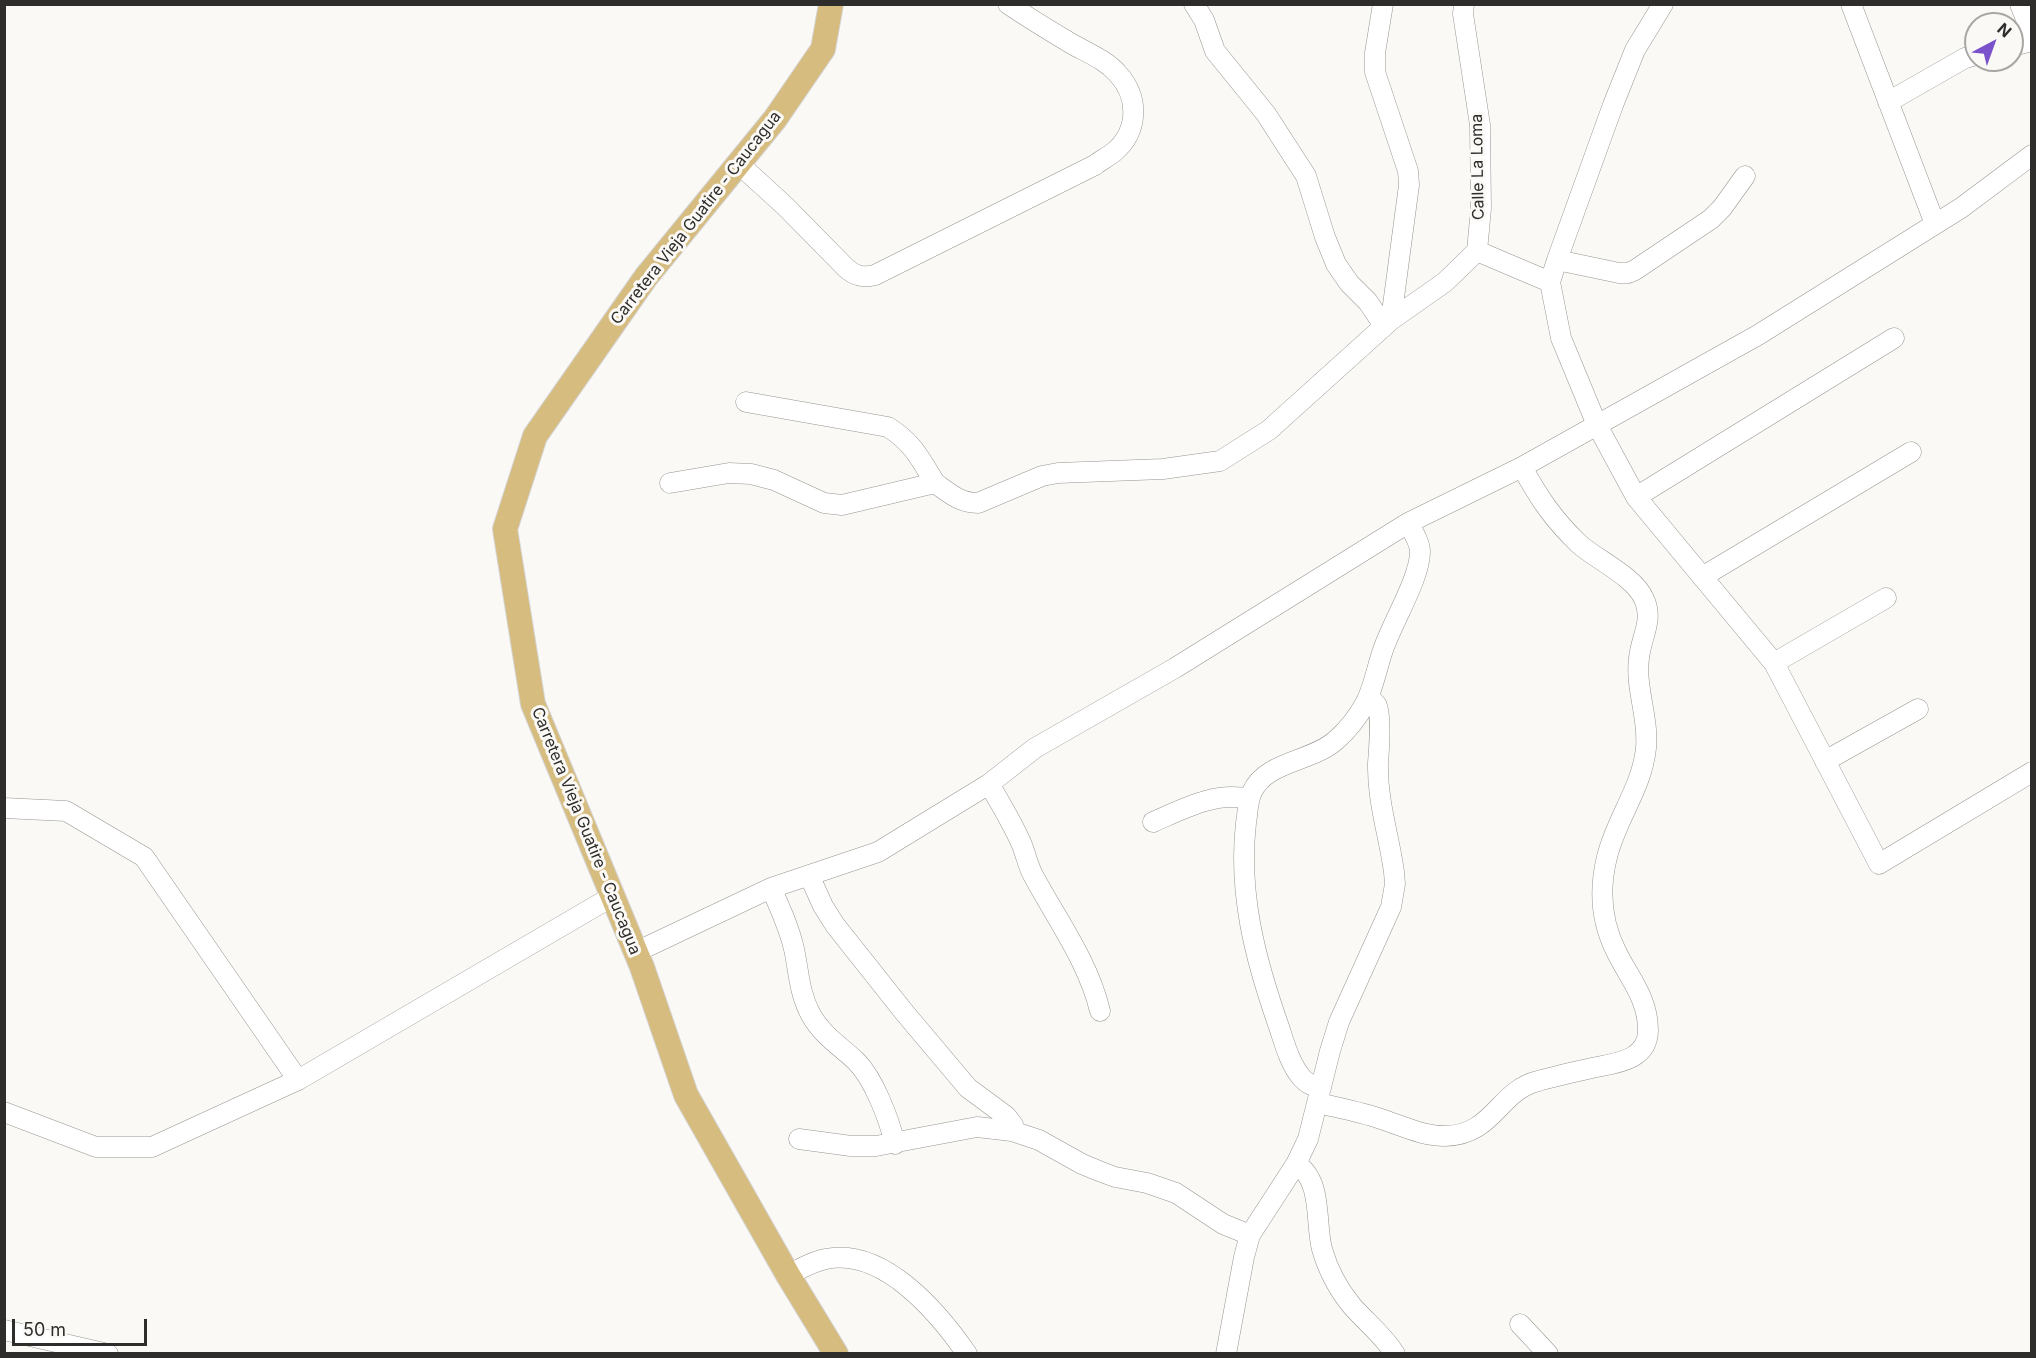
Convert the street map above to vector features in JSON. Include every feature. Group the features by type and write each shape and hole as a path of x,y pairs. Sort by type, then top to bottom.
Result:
{"main road":[{"name":"Carretera Vieja Guatire - Caucagua","path":"831,4 823,48 775,119 646,277 535,436 506,529 533,704 636,952 686,1095 788,1275 836,1353"}],"street":[{"path":"739,164 785,206 846,268 855,275 864,277 875,275 1095,165 1120,146 1130,129 1135,109 1130,91 1118,74 1107,64 1044,28 1008,4"},
{"path":"1194,4 1204,20 1215,51 1266,114 1306,176 1336,264 1349,283 1387,323"},
{"path":"1383,4 1375,53 1375,72 1408,171 1409,185 1387,323"},
{"name":"Calle La Loma","path":"1464,4 1463,14 1480,125 1481,208 1477,251"},
{"path":"1663,4 1635,50 1550,282 1561,338 1597,425 1636,497 1774,663 1879,864 2031,772"},
{"path":"1851,4 1935,224"},
{"path":"2020,4 2031,34"},
{"path":"1888,102 1964,59"},
{"path":"636,952 771,888 878,852 989,784 1035,748 1175,668 1408,523 1522,467 1758,335 1961,208 2031,155"},
{"path":"1557,260 1619,273 1635,270 1711,219 1722,208 1745,176"},
{"path":"746,402 888,428 903,437 913,447 935,483 957,499 968,503 978,503 1042,476 1058,473 1163,469 1220,461 1269,430 1387,323 1445,282 1477,251 1550,282"},
{"path":"1636,497 1894,338"},
{"path":"1702,577 1911,452"},
{"path":"1408,523 1419,543 1417,569 1383,648 1368,698 1354,722 1334,742 1322,750 1270,772 1261,779 1249,799 1244,842 1244,882 1254,949 1294,1067 1319,1096 1419,1133 1440,1136 1460,1134 1482,1125 1522,1087 1544,1079 1620,1064 1638,1053 1645,1045 1648,1032 1647,1014 1640,992 1616,952 1610,936 1604,912 1602,888 1603,873 1613,837 1644,763 1646,729 1638,669 1647,628 1648,610 1645,600 1634,583 1582,546 1549,513 1522,467"},
{"path":"670,483 729,472 751,474 774,480 824,503 842,505 935,483"},
{"path":"1774,663 1886,598"},
{"path":"1226,1353 1250,1235 1296,1164 1308,1139 1330,1051 1340,1022 1387,919 1394,895 1394,872 1380,806 1378,784 1380,743 1378,709 1376,703 1368,698"},
{"path":"1826,761 1918,708"},
{"path":"989,784 1010,819 1031,872 1080,957 1095,992 1100,1011"},
{"path":"1153,822 1211,800 1237,796 1249,799"},
{"path":"4,808 66,811 144,857 298,1080"},
{"path":"809,876 835,925 885,989 962,1081 989,1105 1006,1116 1013,1125 1012,1131"},
{"path":"771,888 789,928 804,1002 818,1026 856,1061 867,1075 890,1125 895,1144"},
{"path":"4,1113 96,1147 152,1147 298,1080 613,896"},
{"path":"799,1139 851,1146 895,1144 977,1127 1012,1131 1040,1140 1114,1177 1147,1183 1176,1193 1224,1224 1250,1235"},
{"path":"1296,1164 1302,1168 1313,1187 1322,1248 1335,1281 1353,1307 1382,1336 1395,1353"},
{"path":"788,1275 826,1258 850,1257 870,1262 889,1273 921,1300 950,1330 967,1353"},
{"path":"1520,1324 1548,1353"},
{"path":"4,1330 108,1353"}]}
